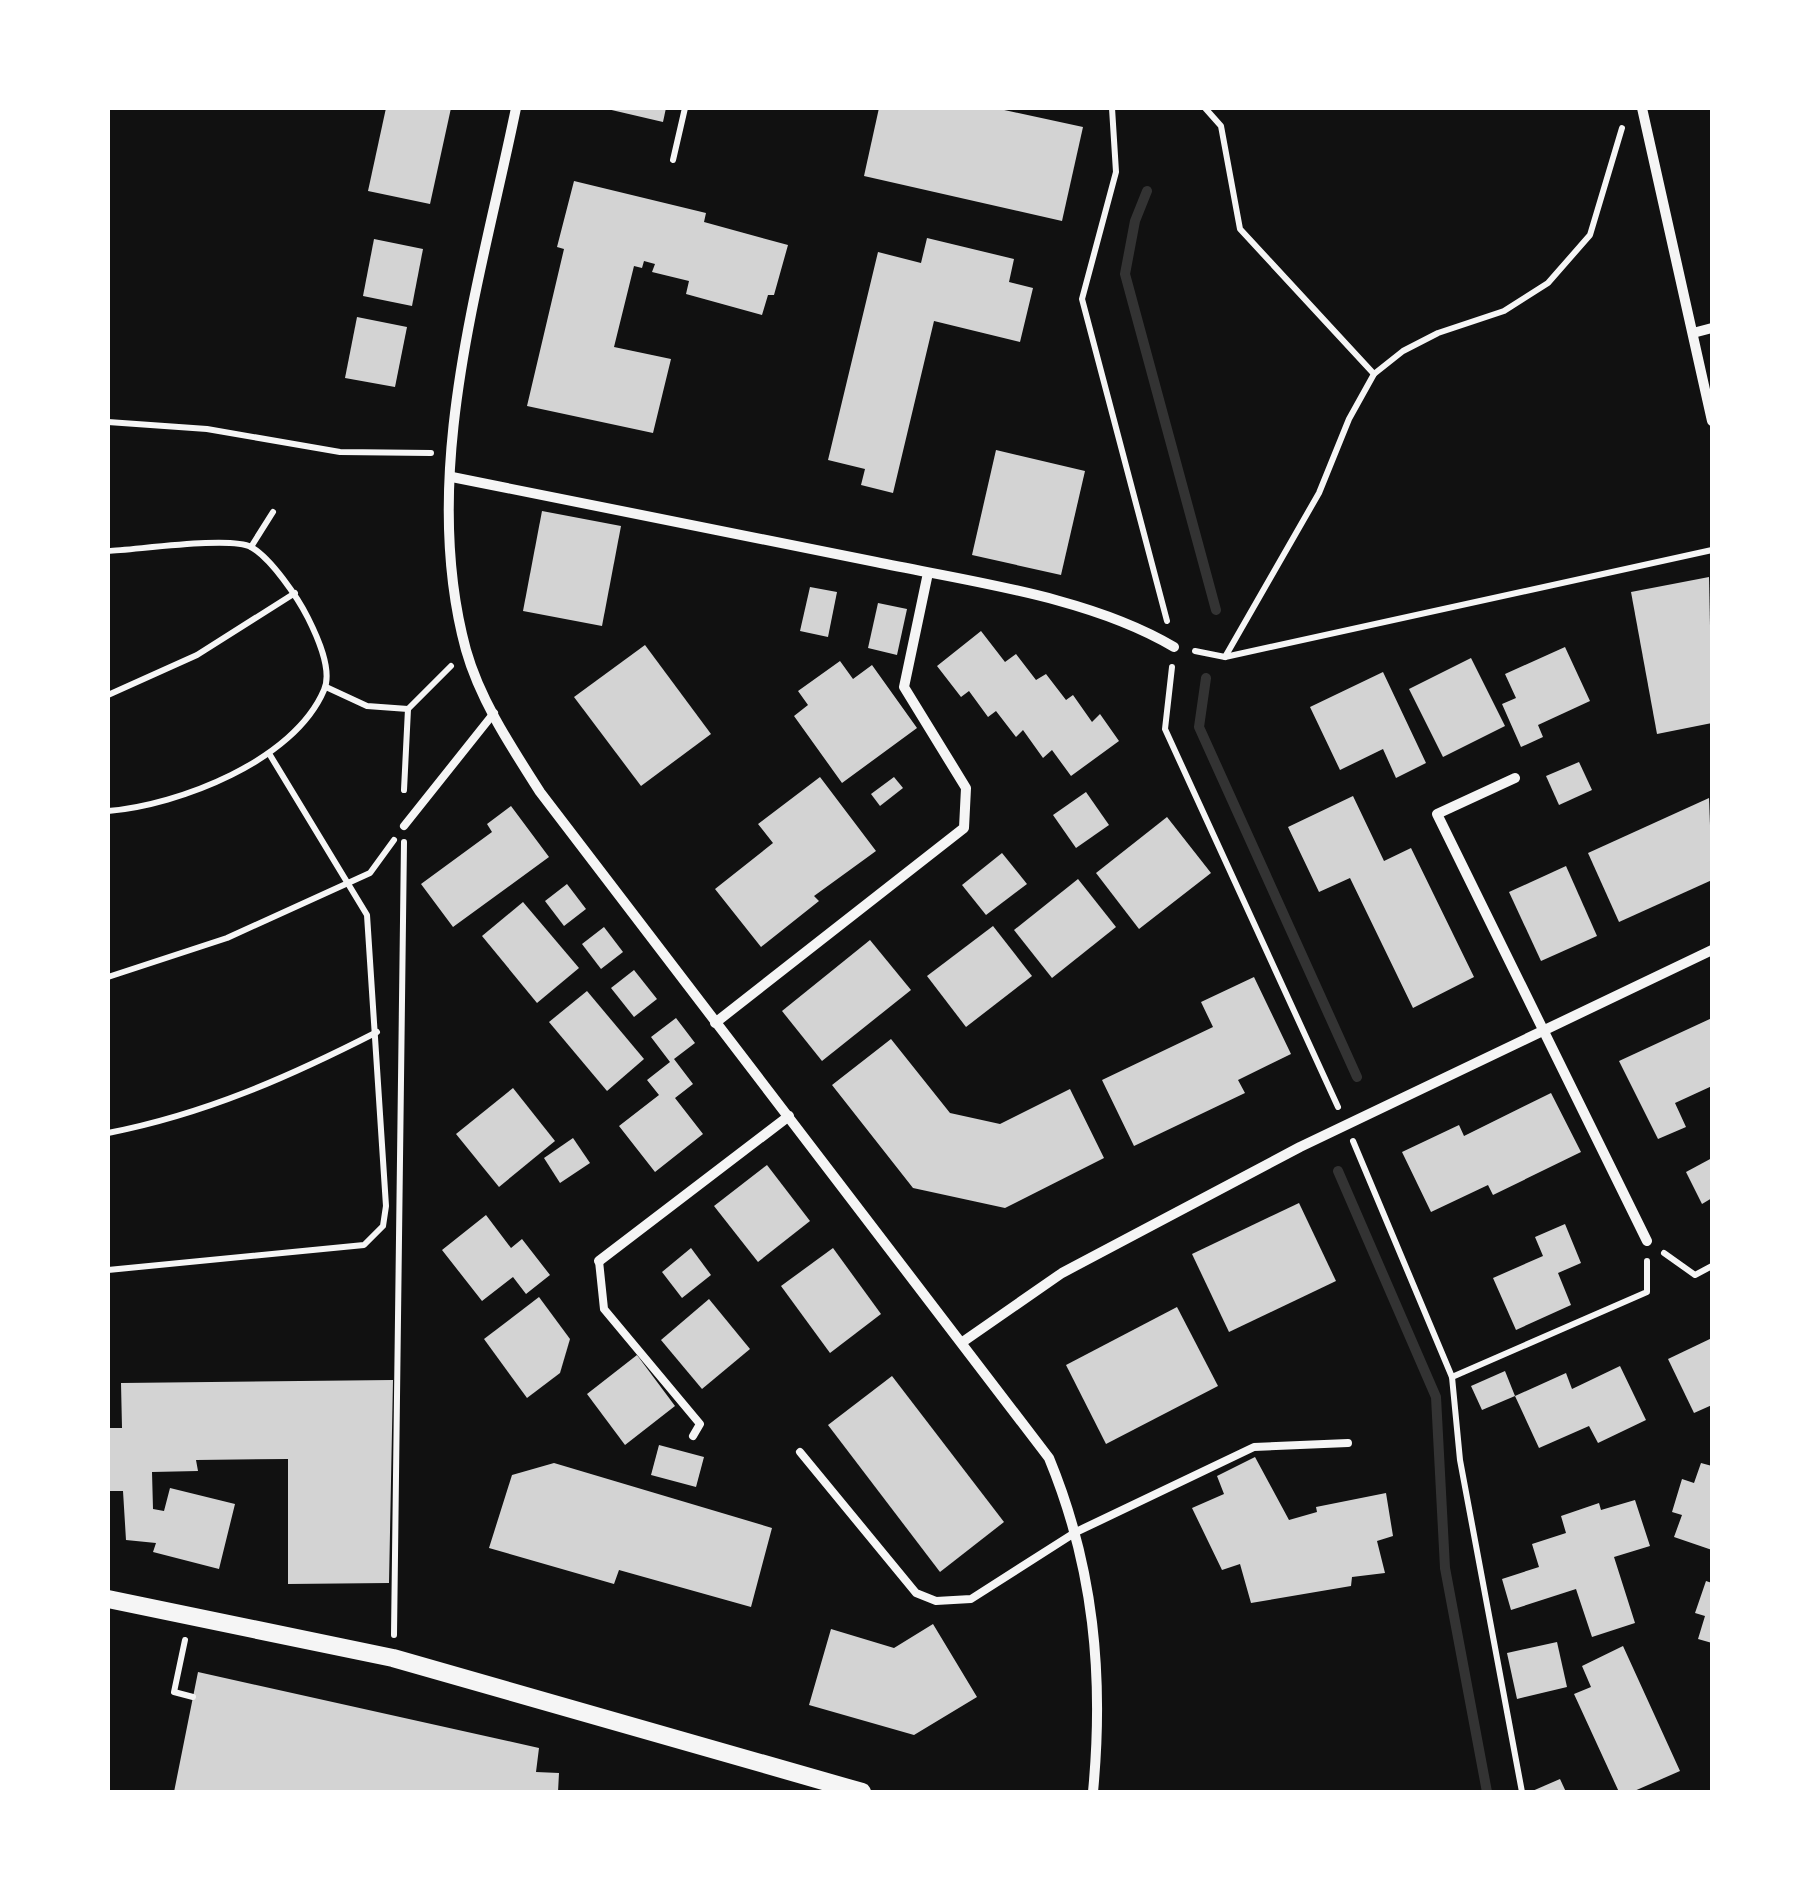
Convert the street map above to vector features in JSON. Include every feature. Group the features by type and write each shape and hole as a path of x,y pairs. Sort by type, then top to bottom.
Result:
{"street":[{"path":"516,108 459,374 451,562 466,651 494,713 540,792 1049,1458 1076,1532 1096,1642 1099,1729 1093,1792"},
{"path":"1642,108 1712,421"},
{"path":"1693,333 1712,328"},
{"path":"452,477 928,573 1133,623 1174,647"},
{"path":"715,1023 964,828 966,788 904,687 928,573"},
{"path":"1514,778 1437,814 1647,1241"},
{"path":"964,1342 1062,1273 1346,1123 1712,950"},
{"path":"599,1261 789,1116"},
{"path":"108,1599 393,1658 862,1792"}],"lane":[{"path":"404,826 494,713"},
{"path":"599,1261 604,1309 700,1424 693,1436"},
{"path":"800,1452 916,1593 936,1601 970,1599 1076,1532 1254,1447 1348,1443"}],"path":[{"path":"673,160 685,108"},
{"path":"1112,108 1116,172 1082,300 1174,647 1165,729 1346,1123 1452,1377 1460,1460 1522,1792"},
{"path":"1204,108 1222,126 1240,229 1374,374"},
{"path":"1226,657 1319,493 1349,419 1374,374 1402,351 1438,332 1504,310 1548,283 1590,235 1624,122"},
{"path":"108,422 207,429 340,452 453,453"},
{"path":"251,547 273,512"},
{"path":"108,551 218,542 251,547 295,593 323,655 326,687 302,723 270,755 180,795 136,809 108,811"},
{"path":"1174,647 1226,657 1712,550"},
{"path":"108,694 196,655 295,593"},
{"path":"393,1658 408,709 466,651"},
{"path":"326,687 367,706 408,709"},
{"path":"108,1270 364,1244 383,1226 386,1206 368,915 270,755"},
{"path":"108,977 227,938 370,873 404,826"},
{"path":"108,1133 163,1122 276,1084 377,1032"},
{"path":"1452,1377 1647,1292 1647,1241"},
{"path":"1647,1241 1694,1275 1712,1266"},
{"path":"191,1615 174,1692 193,1696"}],"building":[{"path":"386,108 451,108 430,204 368,191"},
{"path":"603,108 666,108 663,122"},
{"path":"879,108 995,108 1083,127 1062,221 864,176"},
{"path":"574,181 706,213 704,222 788,245 774,295 768,295 762,315 686,294 689,281 652,272 655,264 644,261 642,268 634,266 614,347 671,359 653,433 527,406 564,249 557,247"},
{"path":"927,238 1014,259 1009,282 1033,288 1020,342 934,321 893,493 861,485 865,469 828,460 878,252 921,263"},
{"path":"374,239 423,249 412,306 363,296"},
{"path":"357,317 407,327 395,387 345,378"},
{"path":"996,450 1085,471 1061,575 972,555"},
{"path":"542,511 621,526 602,626 523,611"},
{"path":"1709,577 1712,723 1657,734 1631,592"},
{"path":"810,587 837,592 828,637 800,631"},
{"path":"878,603 907,609 897,655 868,648"},
{"path":"981,631 1005,662 1016,654 1036,680 1046,674 1066,700 1073,695 1092,722 1100,714 1119,741 1071,776 1052,750 1043,758 1023,730 1016,737 996,711 988,717 969,691 961,697 937,666"},
{"path":"645,645 711,734 641,786 574,697"},
{"path":"1565,647 1590,701 1538,725 1543,737 1521,747 1502,704 1516,698 1505,674"},
{"path":"1471,658 1505,726 1443,757 1409,689"},
{"path":"840,661 853,679 872,665 917,728 842,783 794,716 808,705 798,691"},
{"path":"1383,672 1426,763 1396,778 1383,749 1340,770 1310,707"},
{"path":"1579,762 1592,790 1559,805 1546,776"},
{"path":"820,777 876,851 814,896 819,901 761,947 715,889 773,843 758,824"},
{"path":"894,777 903,788 880,806 871,794"},
{"path":"1086,792 1109,825 1076,848 1053,815"},
{"path":"1353,796 1384,861 1411,848 1474,977 1413,1008 1350,878 1319,892 1288,827"},
{"path":"1709,798 1712,880 1619,922 1588,853"},
{"path":"511,806 549,857 453,927 421,884 492,832 487,824"},
{"path":"1167,817 1211,873 1139,929 1096,873"},
{"path":"1002,853 1027,884 986,915 962,885"},
{"path":"1566,866 1597,936 1541,961 1509,892"},
{"path":"1078,879 1116,927 1052,978 1014,930"},
{"path":"567,884 586,909 564,926 545,901"},
{"path":"523,902 579,968 537,1003 482,936"},
{"path":"993,926 1032,976 966,1027 927,976"},
{"path":"604,927 623,952 601,969 582,944"},
{"path":"870,940 911,990 822,1061 782,1011"},
{"path":"634,970 657,999 634,1017 611,988"},
{"path":"1254,977 1291,1054 1238,1080 1245,1093 1134,1146 1102,1080 1213,1027 1201,1002"},
{"path":"587,991 644,1059 607,1091 549,1022"},
{"path":"676,1018 695,1043 674,1059 693,1084 675,1098 703,1134 655,1172 619,1126 659,1095 647,1080 670,1062 651,1037"},
{"path":"1712,1018 1712,1086 1675,1103 1686,1127 1658,1139 1619,1061"},
{"path":"891,1039 950,1113 1000,1124 1070,1089 1104,1158 1005,1208 913,1188 832,1085"},
{"path":"513,1088 555,1141 499,1187 456,1134"},
{"path":"1551,1093 1581,1152 1493,1195 1488,1185 1431,1212 1402,1152 1459,1125 1464,1136"},
{"path":"573,1138 590,1163 560,1183 544,1158"},
{"path":"1712,1158 1712,1198 1702,1204 1686,1172"},
{"path":"767,1165 810,1221 758,1262 714,1206"},
{"path":"1299,1203 1336,1281 1229,1332 1192,1254"},
{"path":"486,1215 511,1248 522,1239 550,1275 526,1294 513,1277 482,1301 442,1250"},
{"path":"1565,1224 1581,1263 1558,1273 1571,1305 1516,1330 1493,1278 1543,1256 1535,1237"},
{"path":"691,1248 711,1275 682,1298 662,1272"},
{"path":"833,1248 881,1314 830,1353 781,1286"},
{"path":"539,1297 570,1339 560,1373 527,1398 484,1339"},
{"path":"709,1299 750,1349 702,1389 661,1340"},
{"path":"1177,1307 1218,1386 1106,1444 1066,1365"},
{"path":"1712,1338 1712,1405 1694,1413 1668,1359"},
{"path":"637,1355 675,1406 625,1445 587,1394"},
{"path":"1620,1366 1646,1420 1598,1443 1589,1426 1539,1448 1515,1396 1566,1373 1572,1389"},
{"path":"1505,1371 1515,1396 1482,1410 1471,1386"},
{"path":"892,1376 1004,1522 940,1572 828,1425"},
{"path":"393,1380 389,1583 288,1584 288,1459 196,1460 198,1471 152,1472 153,1509 164,1511 170,1488 235,1504 219,1569 153,1552 156,1543 126,1540 123,1491 108,1491 108,1428 122,1428 121,1383"},
{"path":"659,1445 704,1457 696,1487 651,1475"},
{"path":"1255,1457 1289,1520 1317,1512 1316,1507 1386,1493 1393,1536 1377,1541 1385,1573 1352,1577 1351,1586 1251,1603 1240,1564 1222,1570 1192,1508 1224,1494 1217,1476"},
{"path":"554,1463 772,1528 751,1607 619,1570 614,1584 489,1548 512,1475"},
{"path":"1701,1463 1712,1466 1712,1550 1674,1537 1682,1515 1672,1512 1682,1479 1694,1483"},
{"path":"1635,1500 1650,1546 1614,1557 1635,1623 1592,1637 1576,1589 1511,1610 1502,1579 1539,1567 1532,1544 1566,1533 1561,1516 1599,1503 1601,1510"},
{"path":"1706,1581 1712,1583 1712,1643 1698,1639 1705,1616 1695,1613"},
{"path":"933,1624 977,1697 914,1735 809,1705 831,1629 894,1648"},
{"path":"1557,1642 1567,1687 1517,1699 1507,1653"},
{"path":"1623,1646 1680,1771 1632,1792 1619,1792 1574,1694 1591,1687 1582,1666"},
{"path":"198,1672 539,1748 536,1772 559,1773 558,1792 174,1792"},
{"path":"1560,1779 1566,1792 1530,1792"}],"waterway":[{"path":"1147,191 1135,221 1125,274 1216,610"},
{"path":"1206,678 1199,727 1357,1077"},
{"path":"1338,1171 1436,1397 1445,1568 1487,1792"}]}
